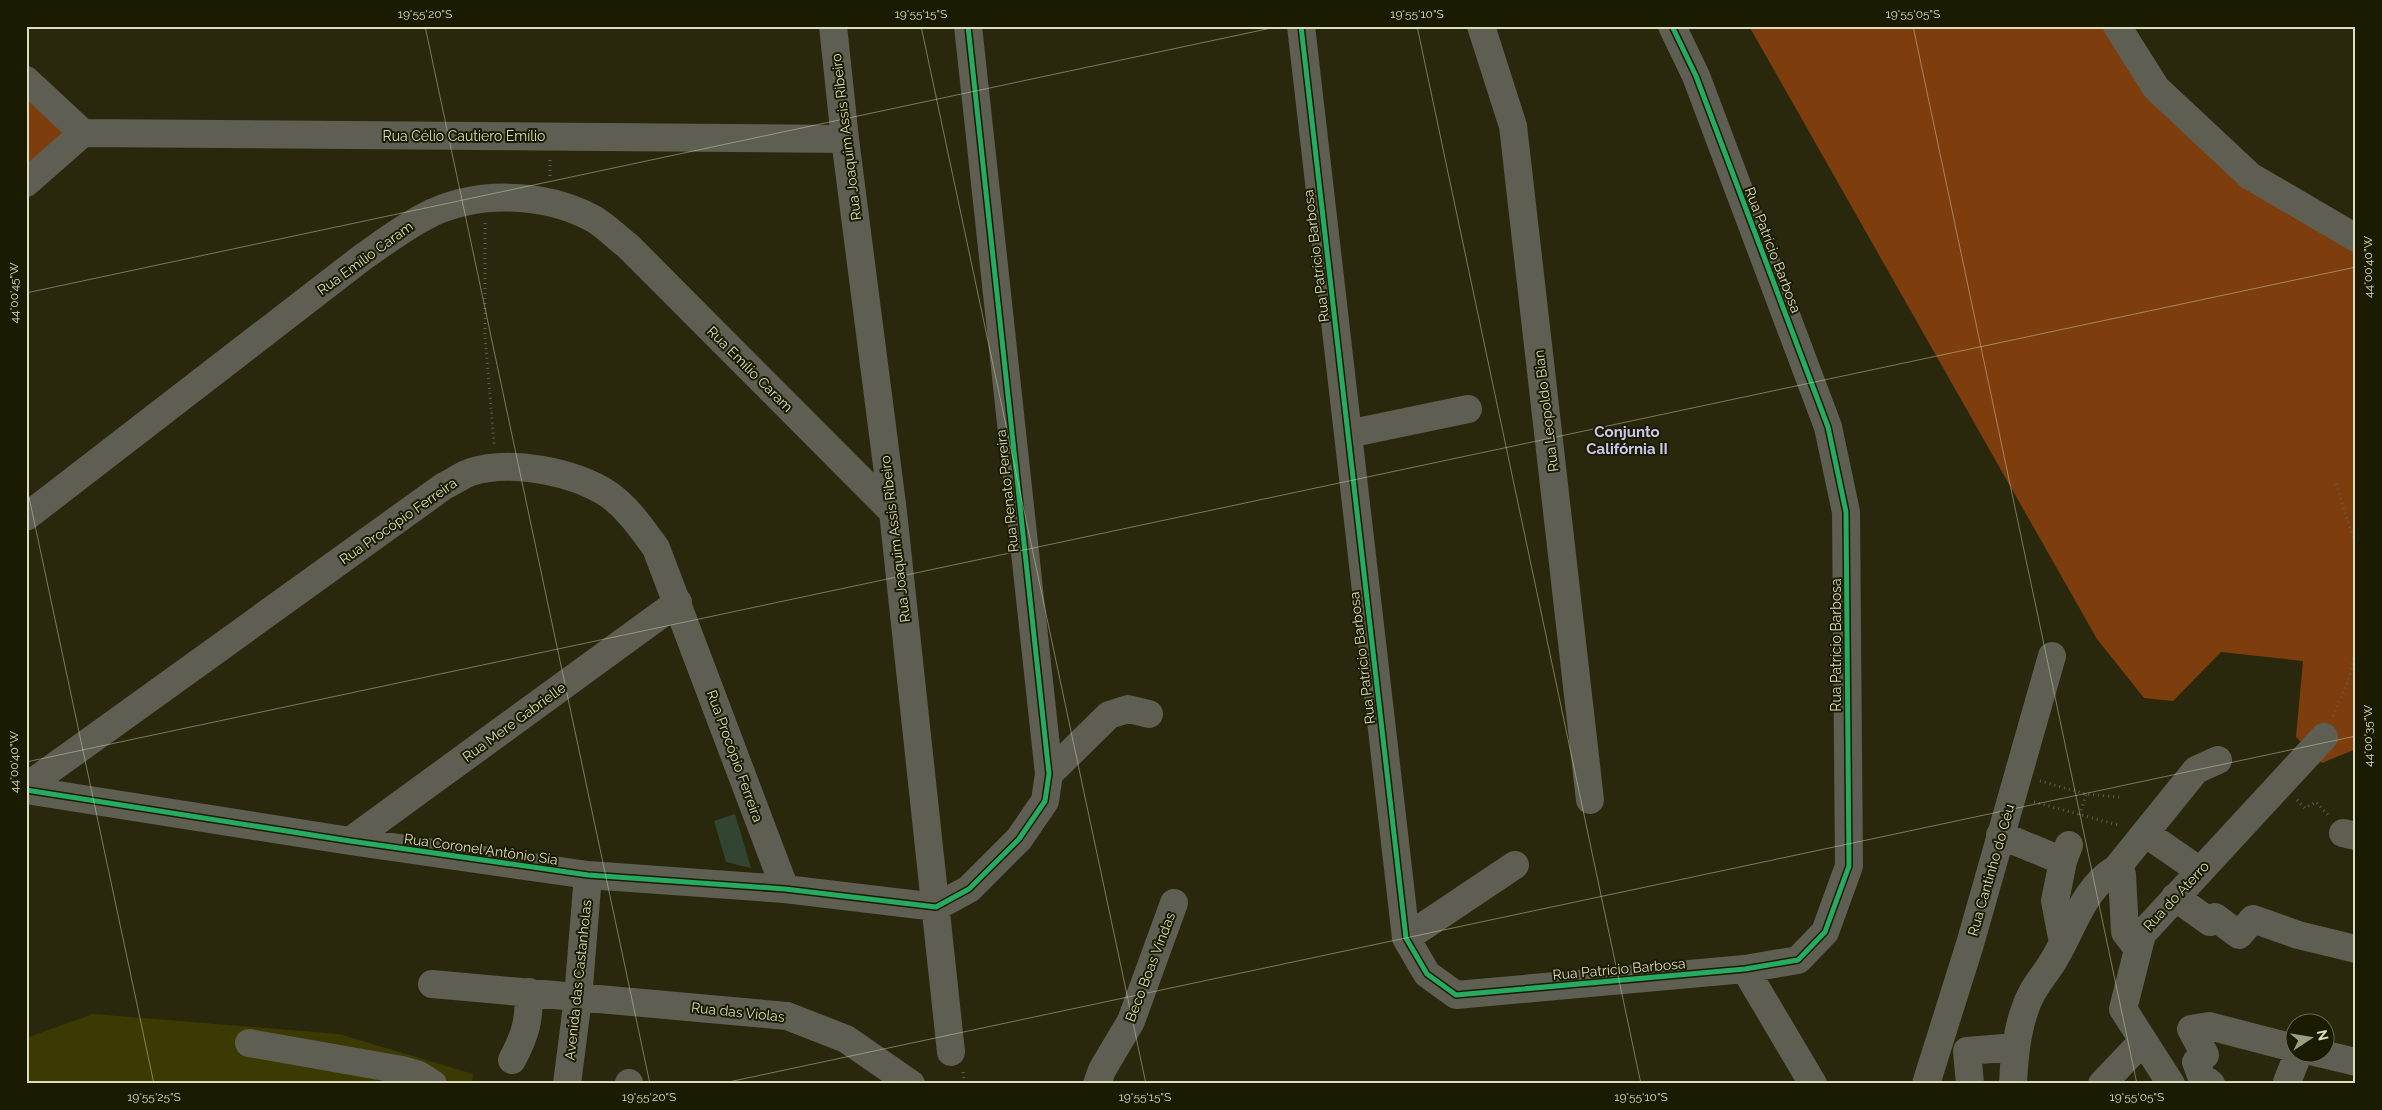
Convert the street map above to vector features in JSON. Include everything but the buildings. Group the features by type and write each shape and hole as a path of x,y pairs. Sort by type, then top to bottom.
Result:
{"street":[{"name":"Rua Joaquim Assis Ribeiro","path":"833,26 845,139 892,512 951,1052"},
{"name":"Rua Renato Pereira","path":"936,907 969,889 1019,839 1044,801 1049,774 968,26"},
{"name":"Rua Patrício Barbosa","path":"1301,26 1406,938 1427,974 1456,995 1745,969 1798,960 1825,932 1849,866 1846,512 1828,427 1696,76 1672,26"},
{"name":"Rua Leopoldo Bian","path":"1481,26 1513,126 1590,800"},
{"path":"2117,26 2156,88 2250,176 2356,238"},
{"path":"26,80 82,133 26,183"},
{"name":"Rua Célio Cautiero Emílio","path":"82,133 845,139"},
{"name":"Rua Emílio Caram","path":"26,517 377,247 426,216 454,206 485,200 523,198 551,203 593,218 628,246 892,512"},
{"path":"1348,434 1468,409"},
{"name":"Rua Procópio Ferreira","path":"26,789 444,486 472,472 519,467 557,473 582,480 609,495 634,518 656,548 785,889"},
{"name":"Rua Mere Gabrielle","path":"350,842 678,602"},
{"name":"Rua Cantinho do Céu","path":"1926,1084 1970,944 2052,656"},
{"path":"1049,774 1109,715 1128,709 1149,714"},
{"name":"Rua do Aterro","path":"2171,1084 2123,1008 2142,934 2324,737"},
{"path":"2013,1084 2019,1028 2033,988 2050,966 2088,896 2105,875 2116,869 2196,770 2218,760"},
{"name":"Rua Coronel Antônio Sia","path":"26,789 350,842 588,875 785,889 936,907"},
{"path":"2145,833 2200,871"},
{"path":"2000,836 2066,853 2055,901 2063,943"},
{"path":"1406,938 1515,865"},
{"path":"2116,869 2122,875 2125,932 2138,949"},
{"name":"Avenida das Castanholas","path":"567,1084 578,998 588,875"},
{"path":"2176,898 2210,922 2214,917 2239,935 2252,919 2298,935 2356,949"},
{"name":"Beco Boas Vindas","path":"1097,1084 1102,1070 1131,1021 1174,903"},
{"path":"1745,969 1813,1084"},
{"name":"Rua das Violas","path":"432,984 787,1016 846,1039 911,1084"},
{"path":"512,1060 525,1037 529,1019 529,992"},
{"path":"2211,1084 2206,1080 2203,1081 2196,1062 2205,1055 2191,1028 2208,1026 2284,1045"},
{"path":"2102,1084 2144,1041"},
{"path":"248,1043 402,1070 419,1075 433,1084"},
{"path":"1970,1084 1967,1051 2016,1048"},
{"path":"2334,1057 2356,1062"},
{"path":"2288,1082 2295,1062"}],"path":[{"path":"549,137 551,203"},
{"path":"485,200 485,336 496,469"},
{"path":"2336,484 2356,548"},
{"path":"2324,737 2348,681 2356,649"},
{"path":"2280,784 2305,808 2316,802 2350,834"},
{"path":"2014,785 2120,797"},
{"path":"2014,785 2080,815 2118,824"},
{"path":"2080,815 2086,794"}],"shaded area":[{"path":"1749,26 2113,26 2153,89 2356,240 2356,749 2322,763 2296,737 2303,661 2221,652 2173,701 2144,698 2097,639"},
{"path":"26,92 71,135 26,174"},
{"path":"93,1014 339,1034 473,1074 472,1084 26,1084 26,1038"}],"cycle path":[{"path":"26,790 350,841 588,875 785,889 936,907 969,889 1019,839 1045,801 1049,774 968,26"},
{"path":"1301,26 1406,938 1427,974 1456,995 1745,969 1798,960 1825,932 1849,866 1846,512 1828,427 1696,76 1672,26"}],"district":[{"name":"Conjunto Califórnia II","path":"1627,440"}]}
